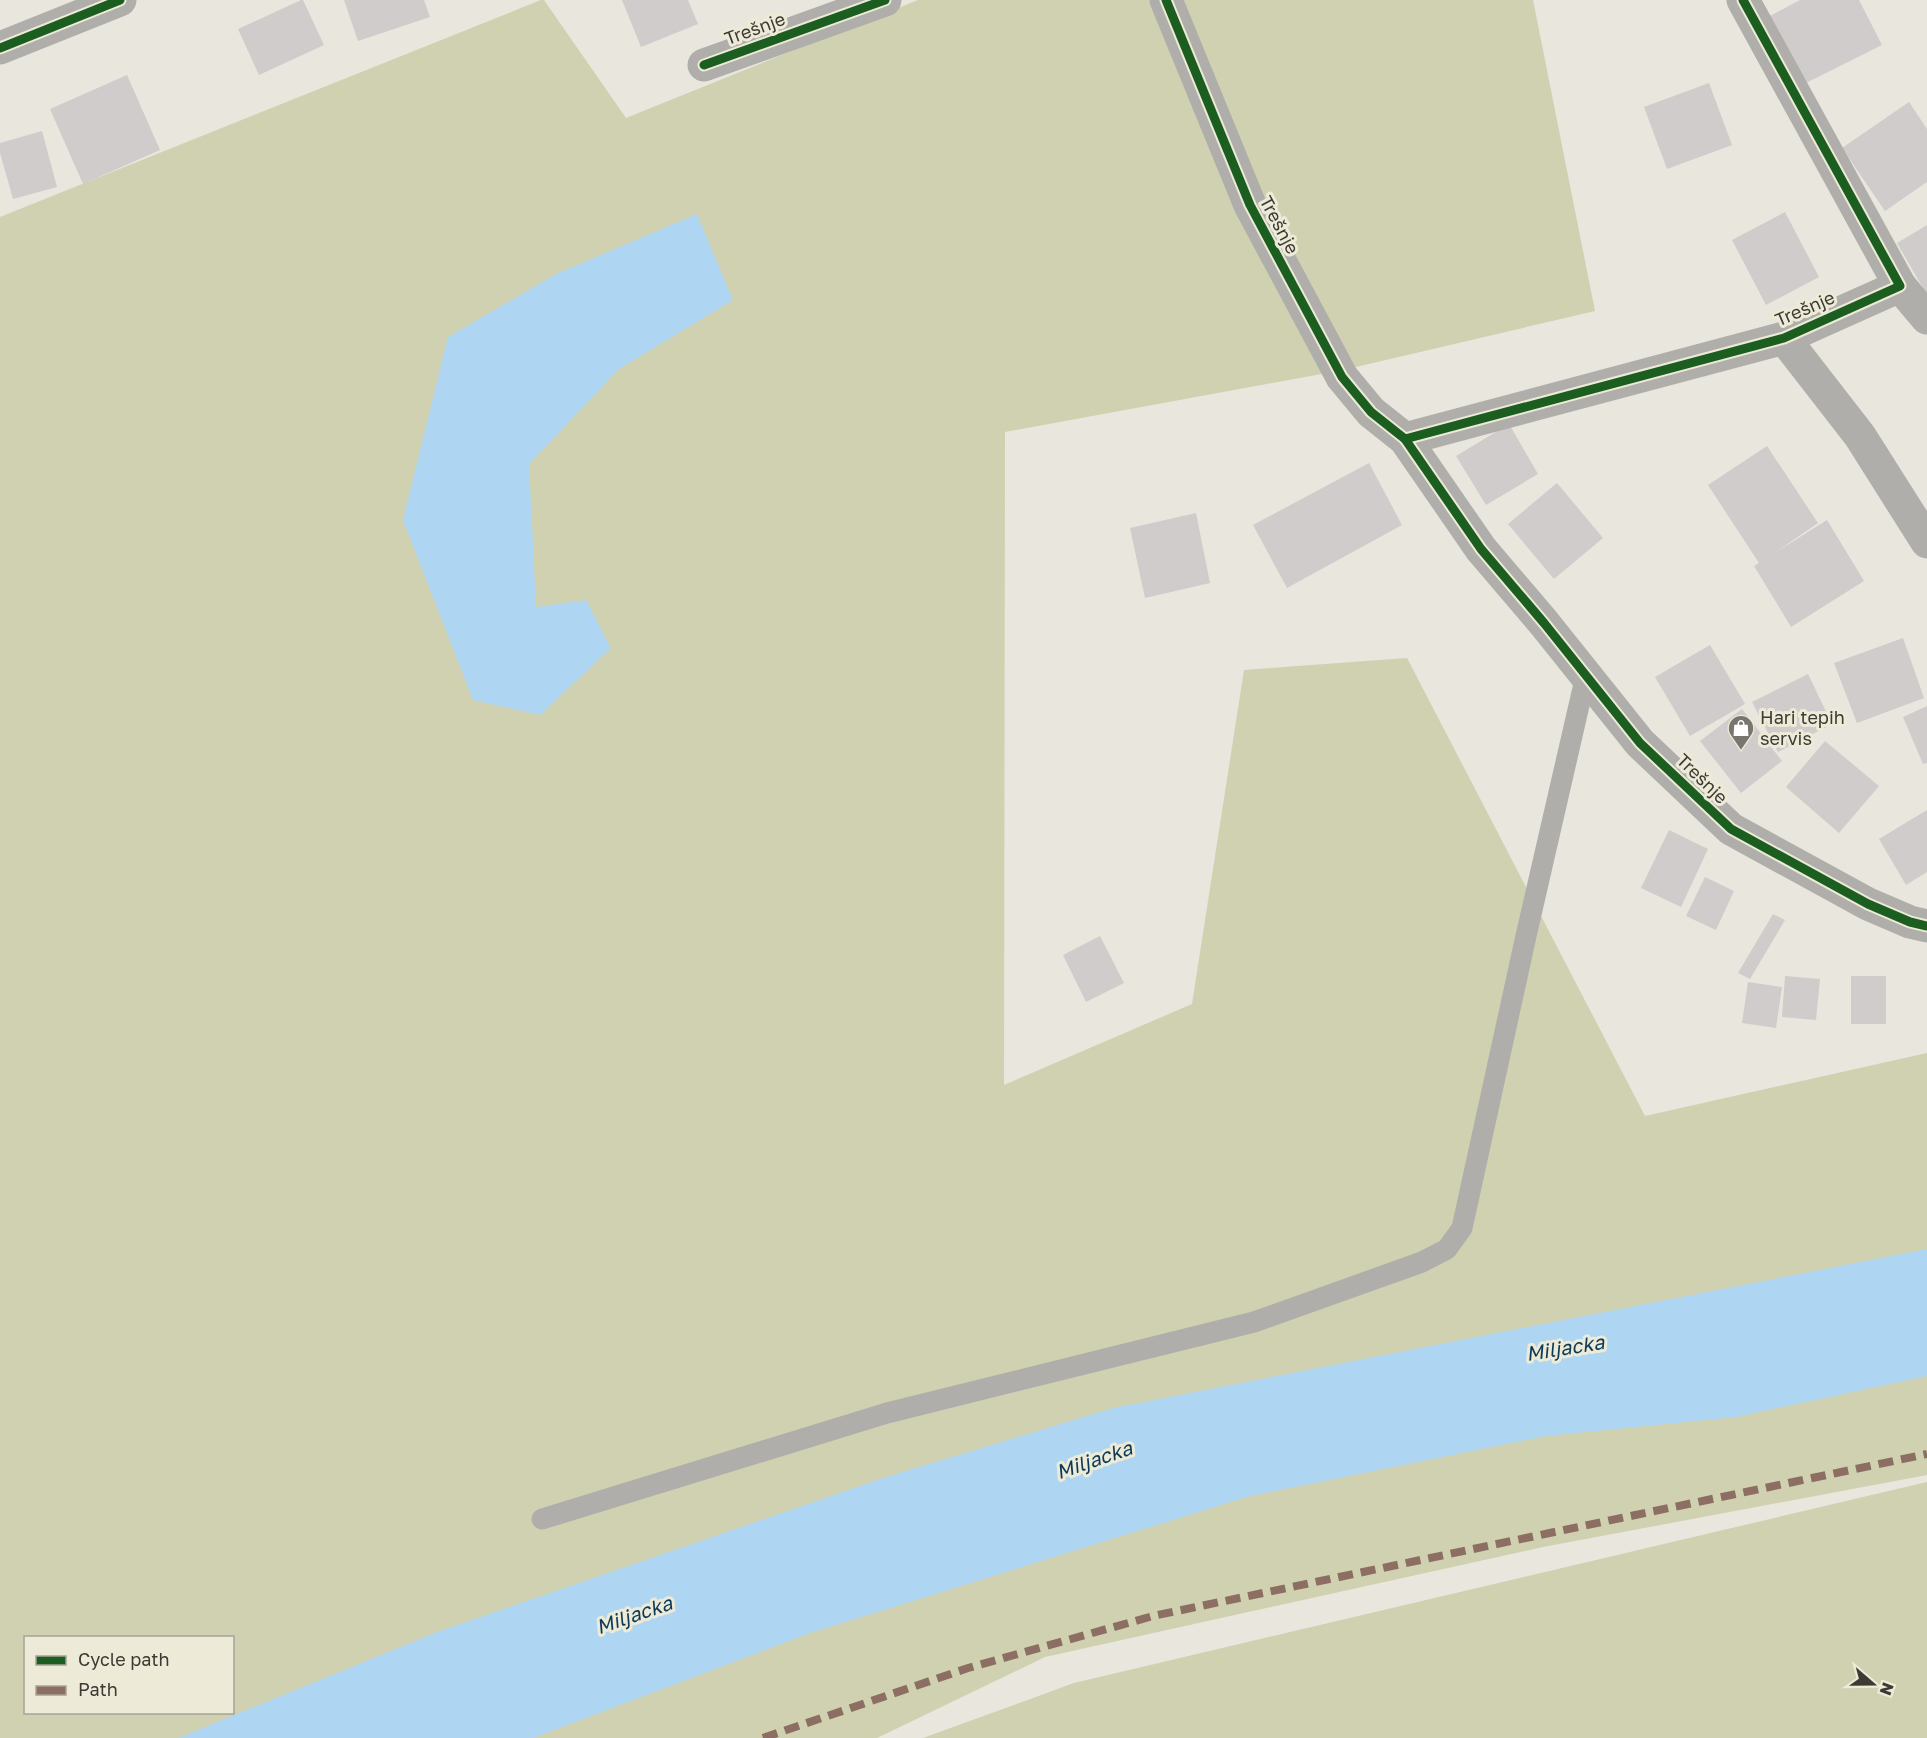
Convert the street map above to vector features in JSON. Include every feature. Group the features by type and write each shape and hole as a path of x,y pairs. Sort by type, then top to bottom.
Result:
{"street":[{"path":"0,48 120,0"},
{"name":"Trešnje","path":"704,65 885,0"},
{"name":"Trešnje","path":"1166,0 1250,205 1342,377 1371,412 1405,439 1481,549 1640,743 1731,829 1868,904 1910,922 1927,926"},
{"path":"1743,0 1900,286 1927,318"},
{"name":"Trešnje","path":"1405,439 1784,338 1900,286"},
{"name":"Trešnje","path":"1784,338 1860,436 1927,542"}],"lane":[{"path":"542,1519 887,1413 1254,1322 1422,1262 1447,1249 1462,1228 1586,675"}],"green space":[{"path":"541,0 544,0 626,118 918,0 1533,0 1595,311 1343,370 1005,432 1004,1085 1192,1004 1244,670 1407,658 1645,1116 1927,1053 1927,1475 1543,1547 1045,1657 877,1738 0,1738 0,217"},
{"path":"1927,1482 1927,1738 923,1738 1074,1683"}],"water":[{"path":"697,214 733,300 619,369 529,464 536,607 586,600 611,648 540,715 473,700 403,520 448,337 556,274"},
{"name":"Miljacka","path":"1927,1249 1927,1376 1736,1417 1546,1436 1250,1496 810,1633 533,1738 178,1738 437,1632 886,1477 1113,1408"}],"building":[{"path":"301,0 324,45 259,75 238,29"},
{"path":"344,0 424,0 430,17 358,41"},
{"path":"622,0 688,0 698,24 641,47"},
{"path":"1800,0 1859,0 1882,45 1804,84 1770,16"},
{"path":"127,75 160,150 83,184 50,109"},
{"path":"1709,83 1732,145 1667,169 1644,107"},
{"path":"1909,102 1927,129 1927,182 1885,211 1842,148"},
{"path":"42,131 57,187 13,199 0,153 0,143"},
{"path":"1785,212 1819,277 1766,305 1732,240"},
{"path":"1927,225 1927,295 1897,243"},
{"path":"1509,424 1538,474 1486,505 1456,456"},
{"path":"1767,446 1818,523 1776,552 1827,520 1864,581 1791,627 1754,566 1759,563 1708,485"},
{"path":"1369,463 1402,525 1287,588 1253,525"},
{"path":"1557,483 1603,538 1554,579 1508,524"},
{"path":"1196,513 1210,583 1145,598 1130,528"},
{"path":"1903,638 1924,698 1857,723 1834,663"},
{"path":"1710,645 1745,704 1690,736 1655,677"},
{"path":"1808,674 1832,724 1778,752 1752,702"},
{"path":"1927,706 1927,763 1923,764 1903,717"},
{"name":"Hari tepih servis","path":"1742,709 1782,761 1741,793 1700,741"},
{"path":"1825,741 1879,786 1839,833 1786,787"},
{"path":"1927,810 1927,872 1906,885 1879,839"},
{"path":"1669,830 1708,849 1681,907 1641,888"},
{"path":"1705,877 1734,891 1716,930 1686,916"},
{"path":"1773,914 1785,920 1750,979 1738,973"},
{"path":"1100,936 1124,983 1086,1002 1063,955"},
{"path":"1785,976 1820,979 1816,1020 1782,1017"},
{"path":"1851,976 1886,976 1886,1024 1851,1024"},
{"path":"1748,982 1782,987 1776,1028 1742,1023"}],"marked path":[{"path":"763,1738 968,1668 1153,1616 1927,1454"}],"cycle path":[{"path":"0,48 120,0"},
{"path":"704,65 885,0"},
{"path":"1166,0 1250,205 1342,377 1371,412 1405,439 1481,549 1544,623 1640,743 1731,829 1868,904 1910,922 1927,926"},
{"path":"1405,439 1784,338 1900,286 1743,0"}],"place":[{"name":"Hari tepih servis","path":"1741,751"}]}
